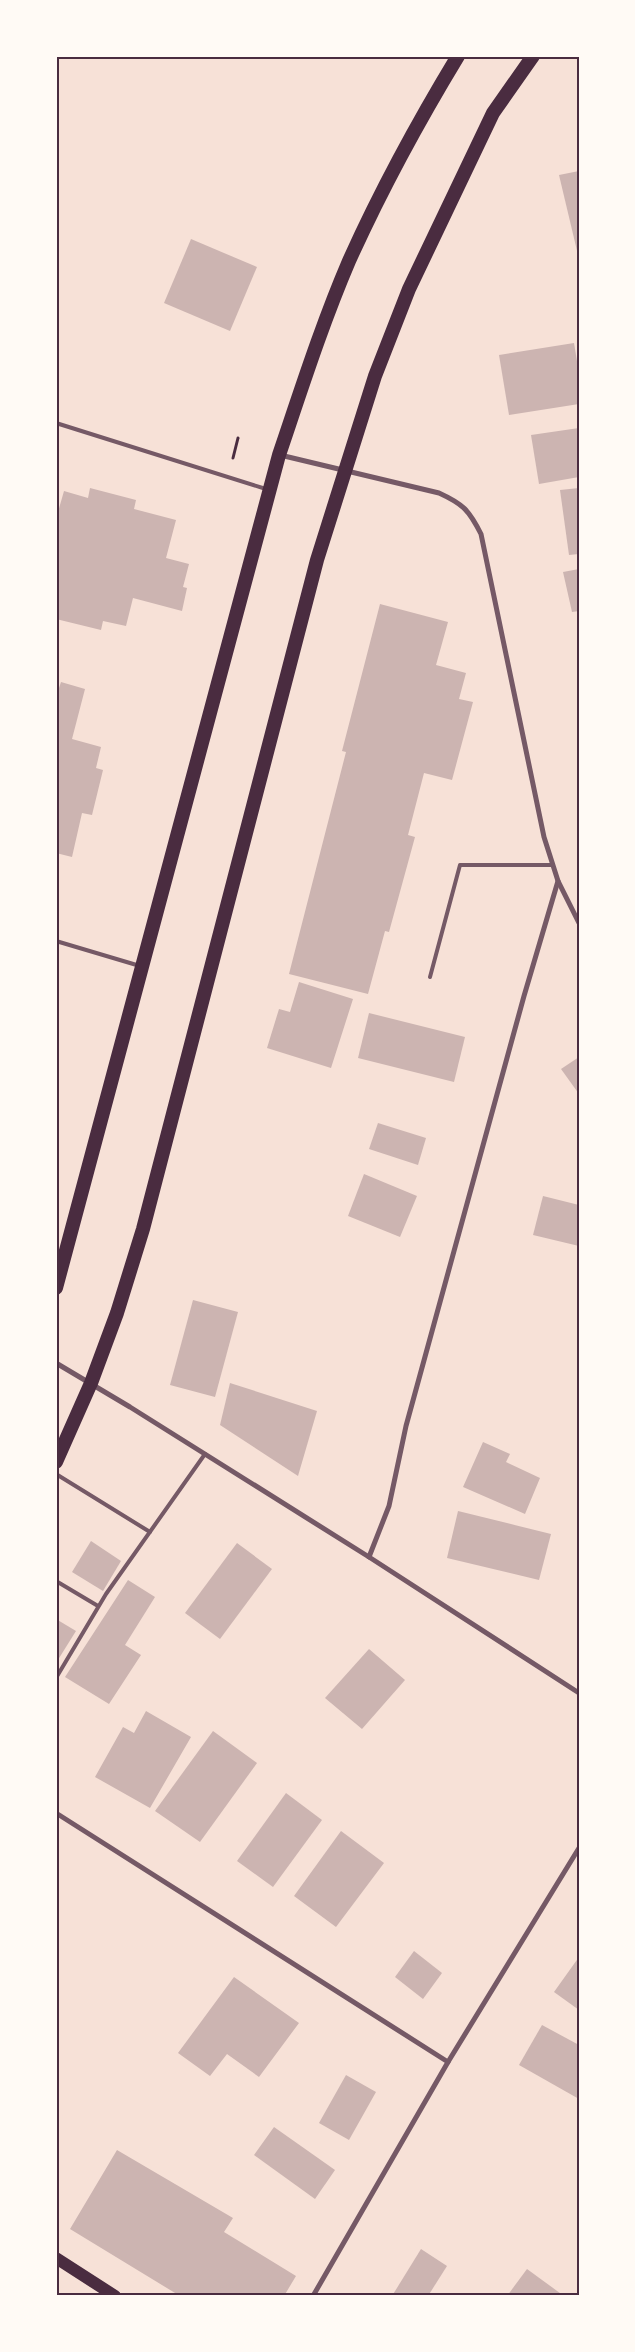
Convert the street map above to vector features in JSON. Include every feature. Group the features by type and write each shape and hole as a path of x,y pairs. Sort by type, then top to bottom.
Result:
{"highway":[{"path":"56,1288 279,455 349,262 388,180 458,56"},
{"path":"56,1462 91,1383 117,1313 143,1229 317,560 375,376 409,289 493,113 533,56"}],"main road":[{"path":"56,2258 115,2296"}],"street":[{"path":"279,455 344,472 439,493 460,503 471,513 481,534 544,837 558,881 579,923"},
{"path":"369,1558 389,1506 406,1426 524,996 558,881"},
{"path":"56,1363 205,1454 579,1693"},
{"path":"56,1813 448,2062"},
{"path":"313,2296 448,2062 579,1848"}],"lane":[{"path":"56,423 270,490"},
{"path":"430,977 460,865 553,865"},
{"path":"56,941 142,966"},
{"path":"56,1678 98,1606 205,1454"},
{"path":"56,1474 150,1532"},
{"path":"56,1581 98,1606"}],"building":[{"path":"579,171 579,255 578,255 559,175"},
{"path":"191,239 257,267 230,331 164,303"},
{"path":"574,343 579,373 579,404 509,415 499,355"},
{"path":"579,428 579,477 539,484 531,435"},
{"path":"90,488 136,500 134,509 176,520 166,558 189,564 183,587 187,588 182,611 133,598 126,626 103,621 101,630 56,619 56,519 64,491 88,498"},
{"path":"579,488 579,554 569,555 560,490"},
{"path":"579,569 579,611 572,612 563,572"},
{"path":"380,604 448,622 436,665 466,673 459,699 473,702 452,780 424,773 408,835 415,837 389,932 385,931 368,994 289,974 346,752 342,751"},
{"path":"61,682 85,689 72,739 101,747 96,768 103,770 92,815 82,813 72,857 56,853 56,687 59,688"},
{"path":"299,982 353,999 331,1068 267,1048 279,1009 290,1012"},
{"path":"369,1013 465,1037 454,1082 358,1058"},
{"path":"579,1057 579,1094 561,1069"},
{"path":"378,1123 426,1138 418,1165 369,1149"},
{"path":"364,1174 417,1196 400,1237 348,1216"},
{"path":"543,1196 579,1205 579,1246 533,1235"},
{"path":"193,1300 238,1312 215,1397 170,1385"},
{"path":"230,1383 317,1411 298,1476 220,1425"},
{"path":"483,1442 510,1454 506,1462 540,1478 525,1514 463,1487"},
{"path":"458,1511 551,1534 539,1580 447,1558"},
{"path":"91,1541 121,1561 103,1591 72,1572"},
{"path":"237,1543 272,1569 220,1639 185,1613"},
{"path":"128,1580 155,1597 125,1645 141,1655 109,1704 65,1677"},
{"path":"56,1619 76,1631 56,1663"},
{"path":"369,1649 405,1680 362,1729 325,1698"},
{"path":"146,1711 191,1737 150,1808 95,1777 123,1727 134,1733"},
{"path":"213,1731 257,1763 200,1842 155,1811"},
{"path":"286,1793 322,1820 273,1887 237,1861"},
{"path":"341,1831 384,1863 336,1927 294,1896"},
{"path":"414,1951 442,1973 423,1999 395,1977"},
{"path":"579,1957 579,2010 554,1992"},
{"path":"234,1977 299,2023 259,2077 227,2054 210,2076 178,2053"},
{"path":"542,2025 579,2045 579,2099 519,2065"},
{"path":"346,2075 376,2092 349,2140 319,2123"},
{"path":"274,2127 335,2170 315,2199 254,2155"},
{"path":"117,2150 233,2218 224,2232 296,2276 284,2296 180,2296 70,2229"},
{"path":"421,2249 447,2266 428,2296 392,2296"},
{"path":"527,2269 564,2296 507,2296"}]}
